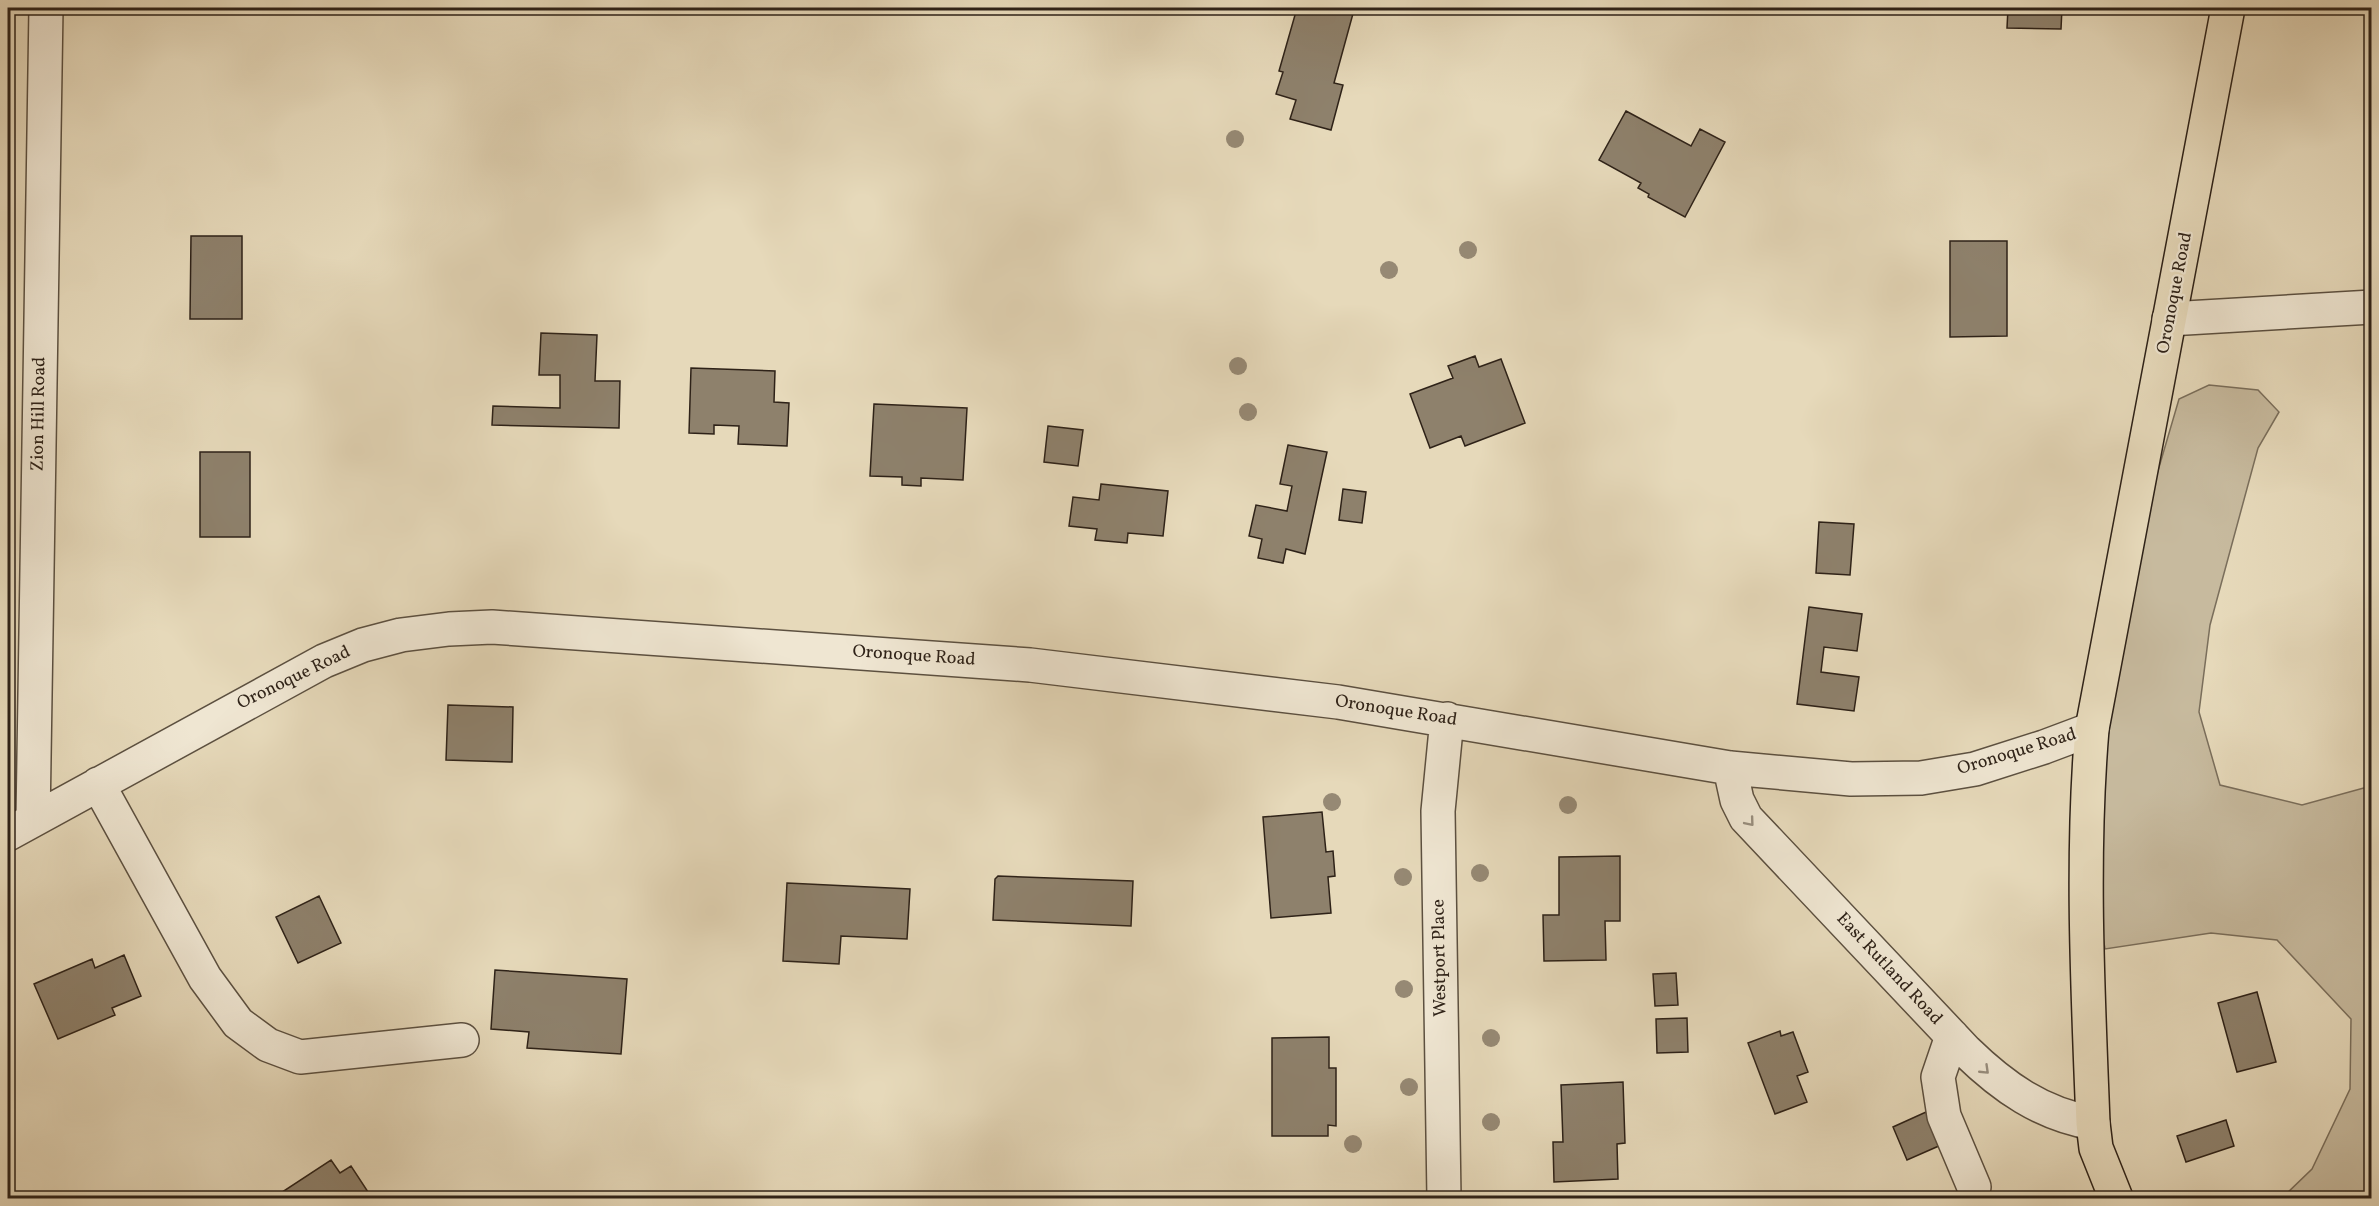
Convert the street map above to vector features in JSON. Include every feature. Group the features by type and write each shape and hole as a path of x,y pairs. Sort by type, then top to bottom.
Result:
{"main road":[{"name":"Oronoque Road","path":"2092,729 2228,8"},
{"path":"2092,729 2086,830 2093,1123 2096,1148 2116,1198"}],"street":[{"name":"Zion Hill Road","path":"20,827 46,8"},
{"path":"2169,319 2372,307"},
{"name":"Oronoque Road","path":"20,827 324,661 363,645 401,635 449,628 546,629 1030,665 1338,702 1730,768 1851,779 1921,778 1975,769 2092,729"},
{"name":"Westport Place","path":"1444,1198 1438,811 1447,719"},
{"name":"East Rutland Road","path":"1730,768 1737,800 1746,818 1993,1077 2028,1101 2059,1116 2093,1123"},
{"path":"98,784 205,978 238,1023 268,1046 300,1057 462,1040"},
{"path":"1952,1036 1938,1077 1944,1116 1974,1187"}],"shaded area":[{"path":"2209,385 2258,390 2279,412 2258,448 2210,625 2199,712 2220,785 2302,805 2371,786 2371,1198 2282,1198 2312,1169 2350,1089 2351,1019 2277,940 2211,933 2105,949 2099,915 2094,802 2131,563 2179,399"}],"building":[{"path":"1297,8 1354,10 1334,83 1343,85 1331,130 1290,119 1296,100 1276,94 1283,72 1279,71"},
{"path":"2008,8 2062,8 2061,29 2007,28"},
{"path":"1626,111 1691,146 1700,129 1725,142 1685,217 1648,197 1649,194 1638,188 1641,183 1599,160"},
{"path":"191,236 242,236 242,319 190,319"},
{"path":"1950,241 2007,241 2007,336 1950,337"},
{"path":"541,333 597,335 595,381 620,381 619,428 492,425 493,406 560,408 560,375 539,375"},
{"path":"1475,356 1479,367 1501,359 1525,423 1465,446 1461,436 1430,448 1410,394 1453,378 1448,366"},
{"path":"691,368 775,371 774,402 789,403 787,446 738,444 739,426 714,425 714,434 689,433"},
{"path":"874,404 967,408 963,480 921,478 921,486 902,485 902,477 870,476"},
{"path":"1048,426 1083,430 1078,466 1044,462"},
{"path":"1288,445 1327,452 1305,554 1286,549 1283,563 1258,558 1262,539 1249,536 1256,505 1287,511 1292,486 1280,484"},
{"path":"200,452 250,452 250,537 200,537"},
{"path":"1101,484 1168,491 1163,536 1128,533 1127,543 1095,540 1097,529 1069,526 1073,497 1099,500"},
{"path":"1343,489 1366,492 1362,523 1339,520"},
{"path":"1819,522 1854,524 1850,575 1816,573"},
{"path":"1809,607 1862,614 1857,651 1824,647 1821,672 1859,677 1854,711 1797,704"},
{"path":"448,705 513,707 512,762 446,760"},
{"path":"1322,812 1326,852 1333,851 1335,876 1328,877 1331,913 1271,918 1263,817"},
{"path":"1620,856 1620,921 1605,921 1606,960 1544,961 1543,915 1559,915 1559,857"},
{"path":"998,876 1133,881 1131,926 993,920 995,879"},
{"path":"787,883 910,889 907,939 841,936 839,964 783,961"},
{"path":"319,896 341,943 298,963 276,917"},
{"path":"124,955 141,996 112,1008 115,1015 58,1039 34,984 92,959 95,968"},
{"path":"495,970 627,979 621,1054 527,1048 529,1032 491,1029"},
{"path":"1676,973 1678,1005 1655,1006 1653,974"},
{"path":"2257,992 2276,1062 2237,1072 2218,1003"},
{"path":"1687,1018 1688,1052 1657,1053 1656,1019"},
{"path":"1780,1031 1781,1036 1793,1032 1808,1072 1797,1076 1807,1102 1775,1114 1748,1043"},
{"path":"1329,1037 1329,1068 1336,1068 1336,1126 1328,1125 1328,1136 1272,1136 1272,1038"},
{"path":"1623,1082 1625,1143 1617,1144 1618,1179 1554,1182 1553,1142 1563,1142 1561,1085"},
{"path":"1926,1112 1941,1145 1907,1160 1893,1127"},
{"path":"2226,1120 2234,1146 2186,1162 2177,1136"},
{"path":"331,1160 340,1173 351,1166 372,1198 273,1198"}]}
